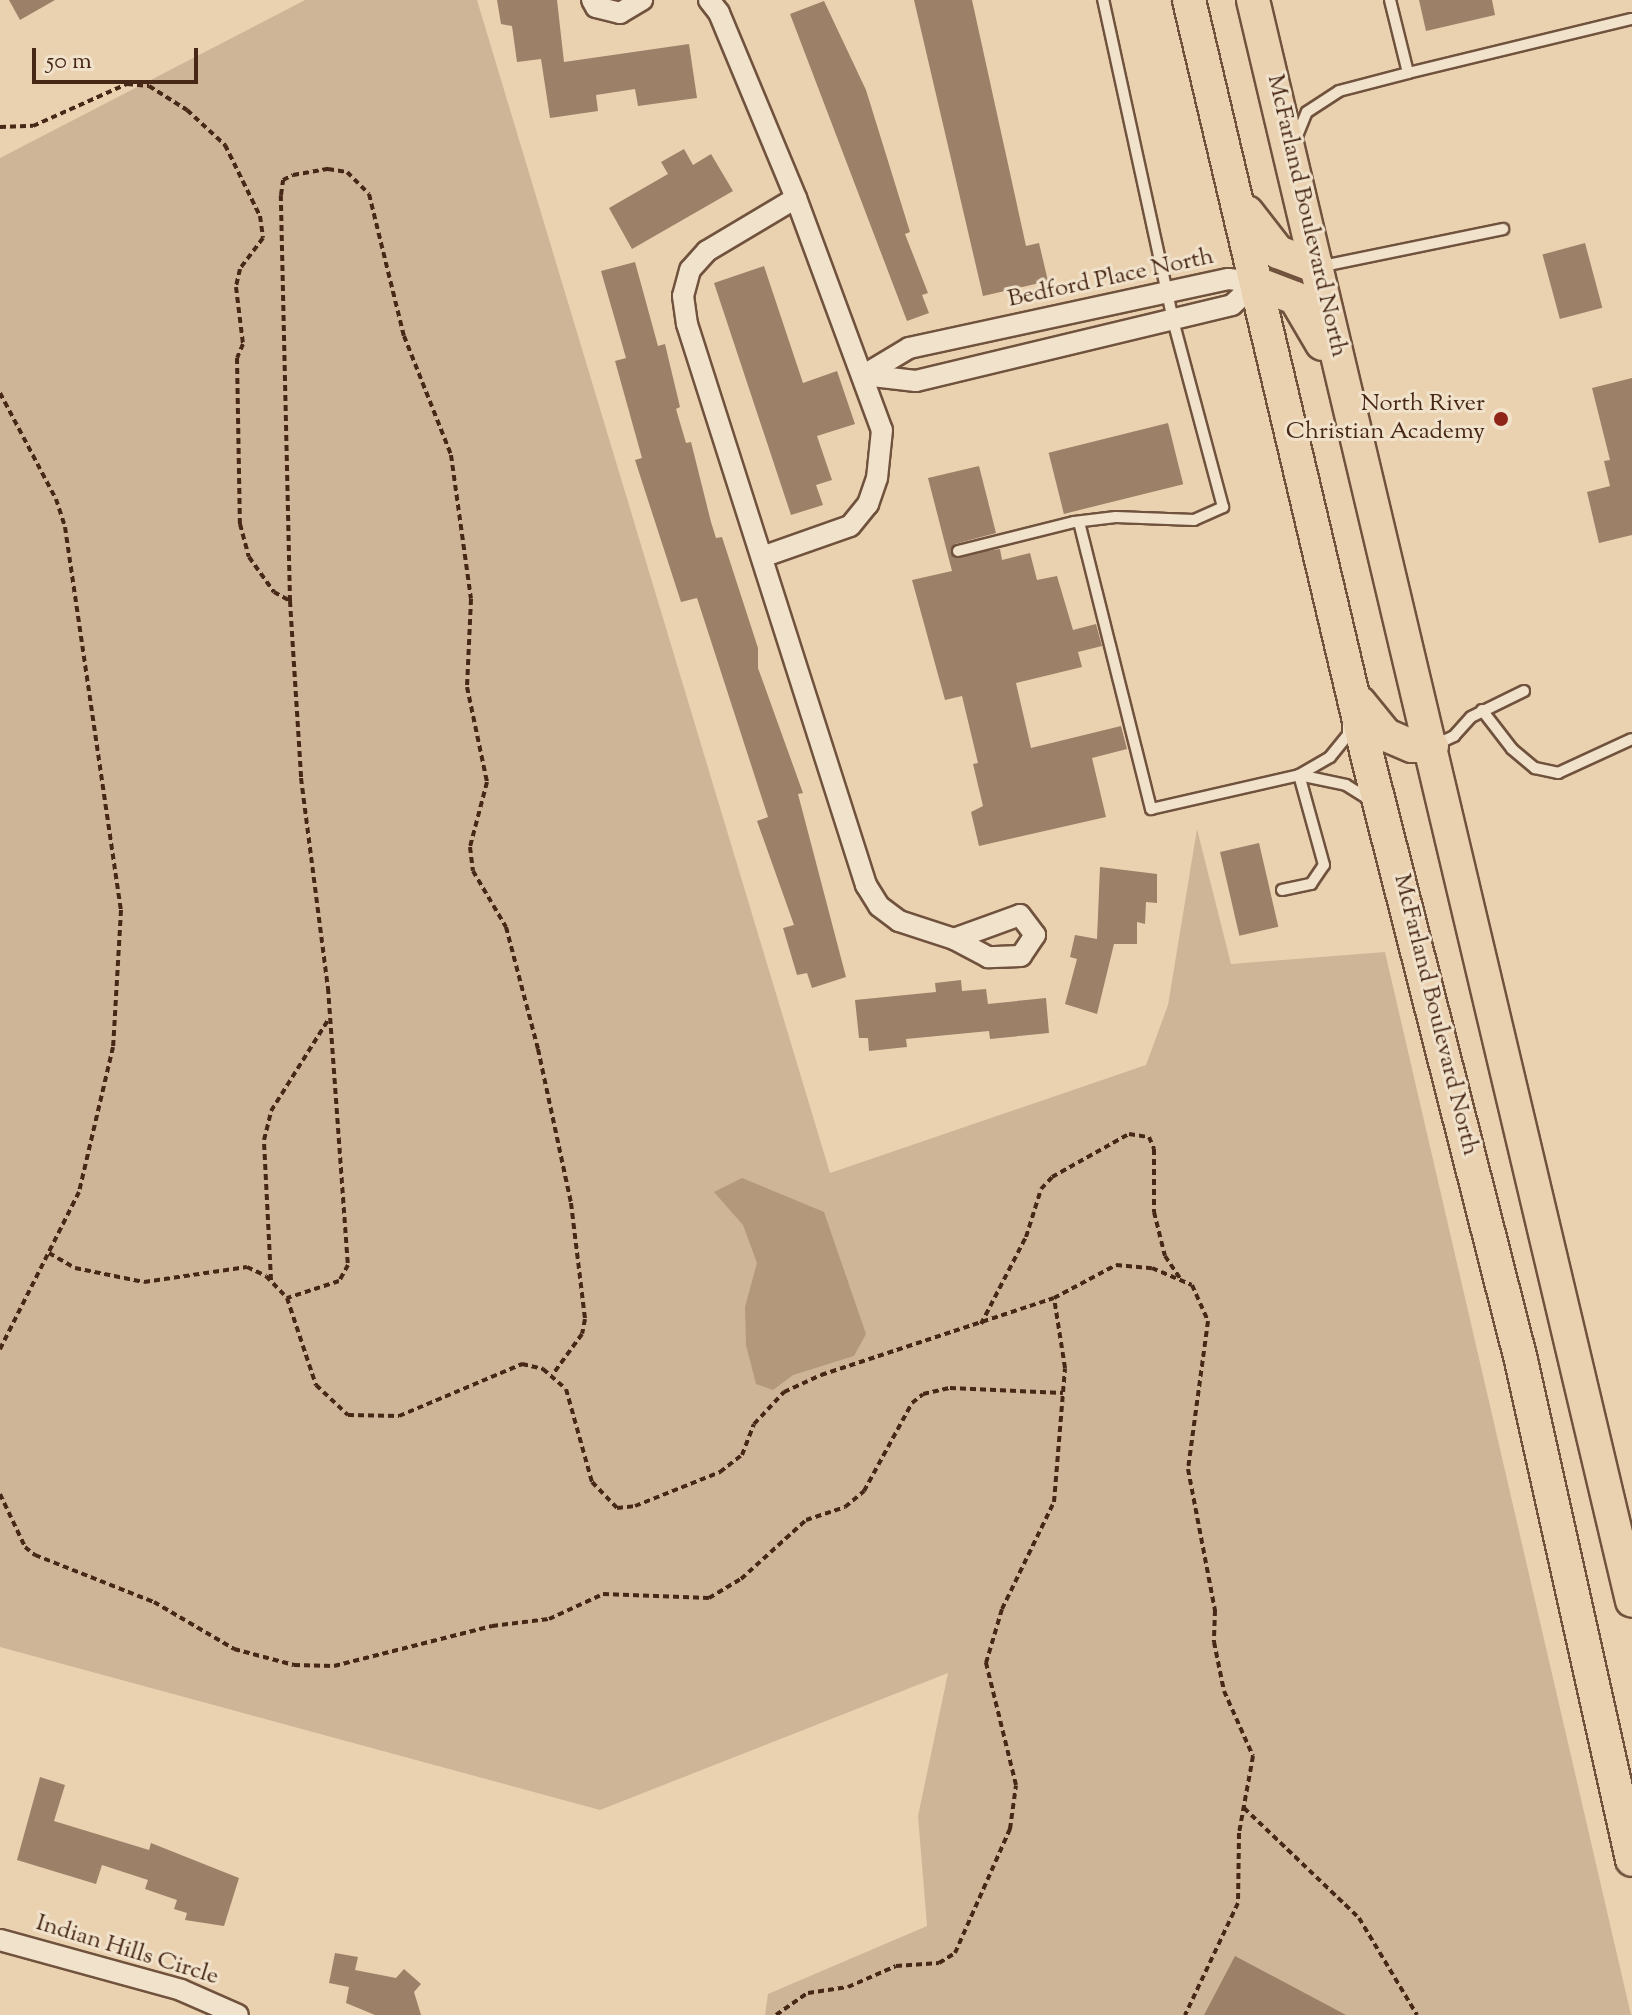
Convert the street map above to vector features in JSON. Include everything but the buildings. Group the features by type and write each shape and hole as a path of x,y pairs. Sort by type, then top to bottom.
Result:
{"highway":[{"path":"1189,0 1230,172 1267,242 1289,259 1317,267"},
{"name":"McFarland Boulevard North","path":"1253,0 1291,150 1632,1601"},
{"name":"McFarland Boulevard North","path":"1230,172 1351,686 1518,1346 1632,1860"},
{"path":"1256,283 1284,290 1304,308 1351,405"},
{"path":"1351,686 1365,714 1386,735 1412,746 1432,746"}],"street":[{"path":"592,0 596,7 620,13 642,0"},
{"path":"709,0 719,13 796,198 882,430 877,478 868,504 850,526 762,557"},
{"path":"796,198 707,251 690,270 683,296 687,324 866,885 879,906 899,921 954,939"},
{"name":"Bedford Place North","path":"864,375 909,348 1229,279 1256,283"},
{"name":"Bedford Place North","path":"864,375 916,381 1232,305 1256,283"},
{"name":"Indian Hills Circle","path":"0,1940 181,1990 238,2015"}],"lane":[{"path":"958,551 1079,522 1116,517 1194,520 1214,516 1223,507 1173,320 1103,0"},
{"path":"1390,0 1408,73"},
{"path":"1291,150 1307,112 1339,91 1632,19"},
{"path":"1317,267 1503,229"},
{"path":"1079,522 1151,809 1299,775 1330,757 1348,735 1351,686"},
{"path":"1432,746 1454,736 1482,710 1524,691"},
{"path":"1482,710 1512,749 1535,768 1558,773 1632,739"},
{"path":"1299,775 1346,785 1381,807"},
{"path":"1282,890 1311,884 1324,865 1299,775"}],"path":[{"path":"0,127 33,126 127,84 163,93 225,145 260,216 263,238 240,269 236,287 243,344 237,358 242,539 274,592 290,601"},
{"path":"287,1298 339,1281 348,1265 329,1018 301,778 290,601 281,195 283,180 293,175 328,169 347,172 369,194 404,336 451,455 471,599 467,687 487,782 470,847 473,871 506,927 538,1049 571,1203 583,1305 582,1334 553,1374"},
{"path":"0,393 56,499 65,527 121,910 113,1047 82,1179 0,1349"},
{"path":"271,1280 264,1140 271,1111 329,1018"},
{"path":"980,1324 1020,1251 1041,1189 1052,1177 1129,1134 1149,1137 1154,1149 1154,1212 1165,1256 1181,1280"},
{"path":"49,1253 75,1268 144,1282 247,1267 271,1280 287,1298 316,1385 348,1415 399,1416 522,1364 553,1374 566,1389 592,1482 617,1508 635,1506 720,1472 742,1455 754,1424 784,1392 821,1375 1054,1298 1116,1265 1152,1268 1192,1285 1208,1321 1188,1469 1215,1610 1214,1642 1224,1691 1253,1756 1244,1808 1238,1903 1185,2015"},
{"path":"776,2015 808,1993 848,1987 896,1966 939,1963 955,1953 1010,1829 1016,1785 986,1663 988,1648 1054,1502 1063,1393 1054,1298"},
{"path":"0,1494 25,1547 35,1555 154,1602 234,1649 294,1665 326,1666 492,1626 549,1619 603,1594 709,1598 741,1579 806,1520 845,1507 864,1491 912,1403 923,1394 950,1388 1063,1393"},
{"path":"1244,1808 1359,1918 1417,2015"}],"shaded area":[{"path":"305,0 477,0 830,1173 1146,1065 1168,1005 1197,829 1231,964 1385,952 1631,2015 765,2015 768,1994 927,1926 918,1816 948,1673 600,1810 0,1647 0,158"},
{"path":"742,1178 824,1212 866,1334 854,1356 793,1375 773,1390 756,1384 746,1345 745,1307 757,1263 743,1225 714,1192"}],"place":[{"name":"North River Christian Academy","path":"1501,419"}]}
